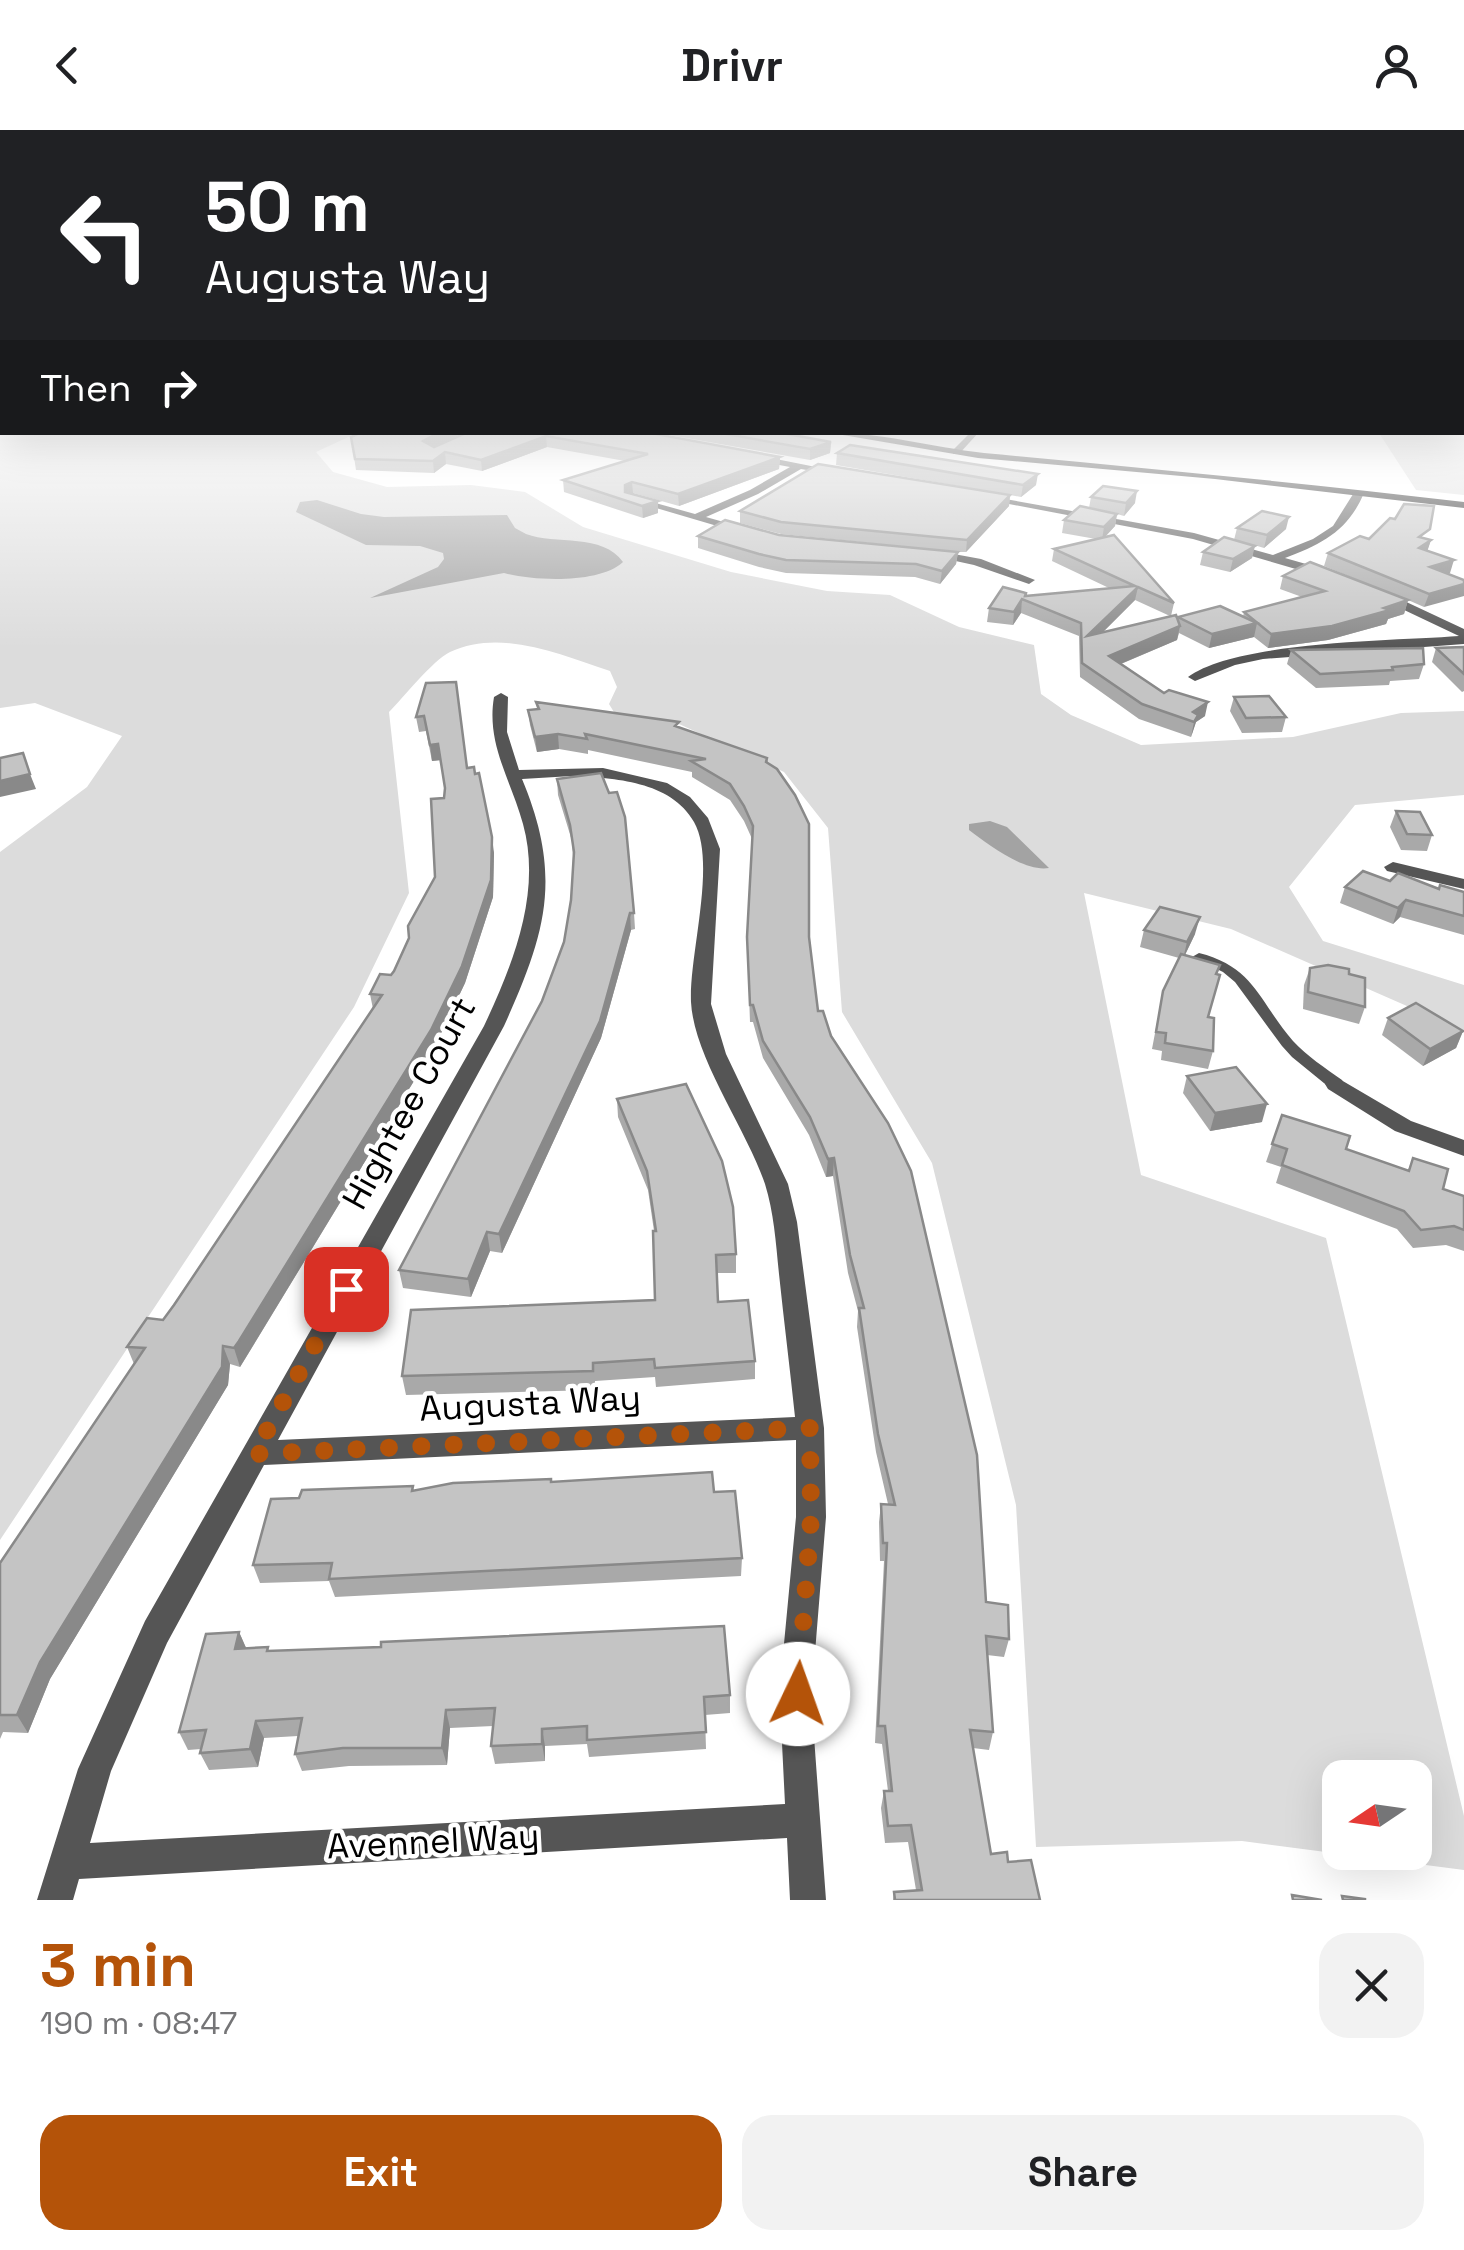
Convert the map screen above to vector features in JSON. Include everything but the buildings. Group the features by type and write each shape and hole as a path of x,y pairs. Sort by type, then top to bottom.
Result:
{"street":[{"path":"696,517 769,484"},
{"path":"1267,484 1464,505"},
{"path":"1278,557 1334,533 1352,513 1360,493"},
{"path":"969,495 1176,532 1278,557 1338,578"},
{"path":"632,500 762,536"},
{"path":"920,552 977,562 1029,580"},
{"path":"1372,590 1464,637"},
{"path":"1195,677 1263,655 1464,637"},
{"name":"Hightee Court","path":"55,1900 120,1708 156,1632 515,982 528,944 537,875 535,838 516,775 496,732 501,697"},
{"path":"516,775 572,770 635,779 692,807 709,832 712,849 701,1004 716,1054 776,1184 785,1222 810,1428 811,1518 798,1665 801,1820 808,1900"},
{"path":"1393,867 1464,884"},
{"path":"1336,1084 1402,1126 1464,1148"},
{"name":"Augusta Way","path":"254,1454 810,1428"},
{"name":"Avennel Way","path":"66,1862 801,1820"}],"lane":[{"path":"1199,956 1230,968 1289,1045 1336,1084"}],"shaded area":[{"path":"0,484 471,485 525,492 583,527 731,572 827,591 890,595 959,627 1034,645 1041,694 1071,715 1141,745 1293,737 1401,713 1464,711 1464,795 1355,805 1289,887 1323,941 1464,985 1464,1031 1231,929 1084,893 1141,1175 1326,1238 1464,1816 1464,1870 1432,1866 1432,1760 1322,1760 1322,1851 1242,1841 1036,1847 1016,1505 932,1163 842,1012 828,828 784,772 679,724 620,722 609,704 617,687 610,671 531,646 490,643 450,652 389,712 409,893 354,1007 0,1540 0,852 87,787 122,736 35,703 0,708"},
{"path":"1412,484 1464,484 1464,495 1416,490"},
{"path":"317,500 384,517 507,515 515,528 526,534 591,543 614,553 623,562 583,577 548,579 504,573 370,598 438,567 443,553 420,546 366,545 296,512 300,502"},
{"path":"990,821 1007,827 1049,868 1018,862 969,830 969,824"}],"route":[{"path":"346,1289 254,1454 810,1428 811,1518 798,1694"}]}
